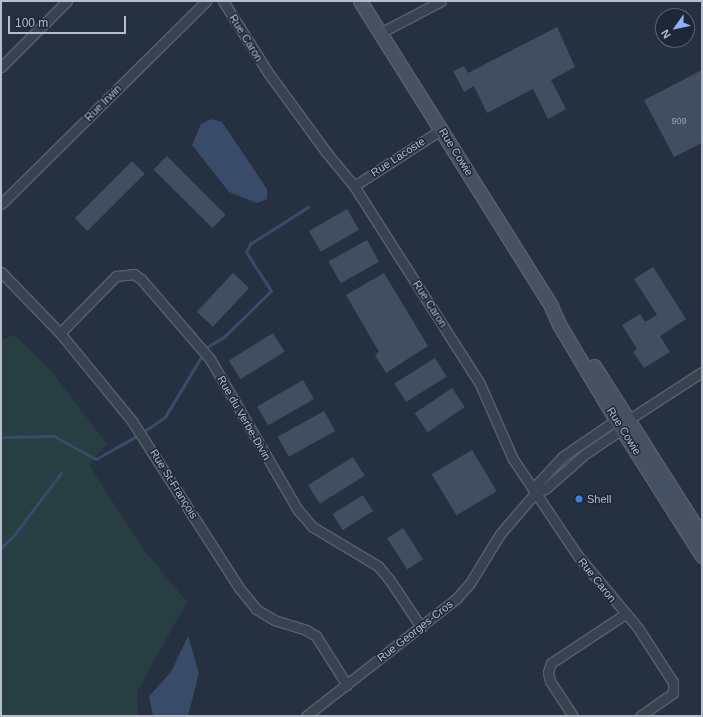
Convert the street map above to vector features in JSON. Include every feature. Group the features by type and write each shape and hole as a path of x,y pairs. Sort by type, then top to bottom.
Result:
{"main road":[{"name":"Rue Cowie","path":"360,1 442,129 550,304 566,321 622,423 702,556"},
{"name":"Rue Cowie","path":"622,423 702,536"}],"street":[{"path":"1,67 67,1"},
{"name":"Rue Irwin","path":"1,204 206,1"},
{"name":"Rue Caron","path":"223,1 269,74 326,152 354,186 480,382 513,459 578,556 652,648 673,682 673,693 640,716"},
{"path":"380,33 441,1"},
{"name":"Rue Lacoste","path":"354,186 442,129"},
{"name":"Rue St-François","path":"1,272 60,333 148,442 240,589 256,609 274,620 306,630 316,636 346,685"},
{"name":"Rue du Verbe-Divin","path":"60,333 116,276 134,274 141,278 210,359 298,510 313,527 378,566 389,579 421,627"},
{"name":"Rue Georges-Cros","path":"306,716 421,627 438,616 470,583 500,534 536,492 538,483 571,451 622,423 702,372"},
{"name":"Rue Georges-Cros","path":"536,492 545,489 622,423"},
{"path":"571,451 578,460"},
{"path":"573,716 550,681 548,672 551,663 625,614"}],"green space":[{"path":"14,335 51,370 107,444 89,465 144,550 187,602 137,692 138,716 1,716 1,340"}],"water":[{"path":"211,119 222,122 267,189 267,199 257,203 229,192 192,145 201,124"},
{"path":"188,636 199,673 188,716 153,716 149,696 171,672"}],"building":[{"path":"557,27 575,67 551,80 566,109 548,119 533,89 487,113 474,86 464,92 453,71 464,66 468,73"},
{"path":"702,70 702,143 674,157 644,100"},
{"path":"167,156 226,215 212,228 154,169"},
{"path":"132,161 145,174 87,231 75,218"},
{"path":"347,209 359,230 321,252 309,231"},
{"path":"367,240 379,262 341,283 329,261"},
{"path":"653,267 686,319 660,336 670,352 644,368 633,352 637,349 622,325 640,314 645,322 657,315 634,279"},
{"path":"233,273 249,288 213,327 197,312"},
{"path":"384,273 428,346 386,373 375,355 379,352 346,295"},
{"path":"273,333 285,352 241,379 229,361"},
{"path":"435,358 447,377 406,402 394,383"},
{"path":"303,380 314,399 268,426 257,406"},
{"path":"452,388 465,407 428,432 415,413"},
{"path":"324,411 335,431 289,457 278,437"},
{"path":"472,450 497,491 456,515 432,474"},
{"path":"353,457 365,476 320,504 308,485"},
{"path":"363,495 373,511 343,530 332,514"},
{"path":"403,528 423,559 407,569 387,538"}],"waterway":[{"path":"207,347 225,336 271,291 246,252 250,244 308,207"},
{"path":"146,430 165,417 200,359"},
{"path":"1,437 54,436 96,459 135,437"},
{"path":"1,548 15,534 61,473"}],"place":[{"name":"Shell","path":"579,499"}]}
